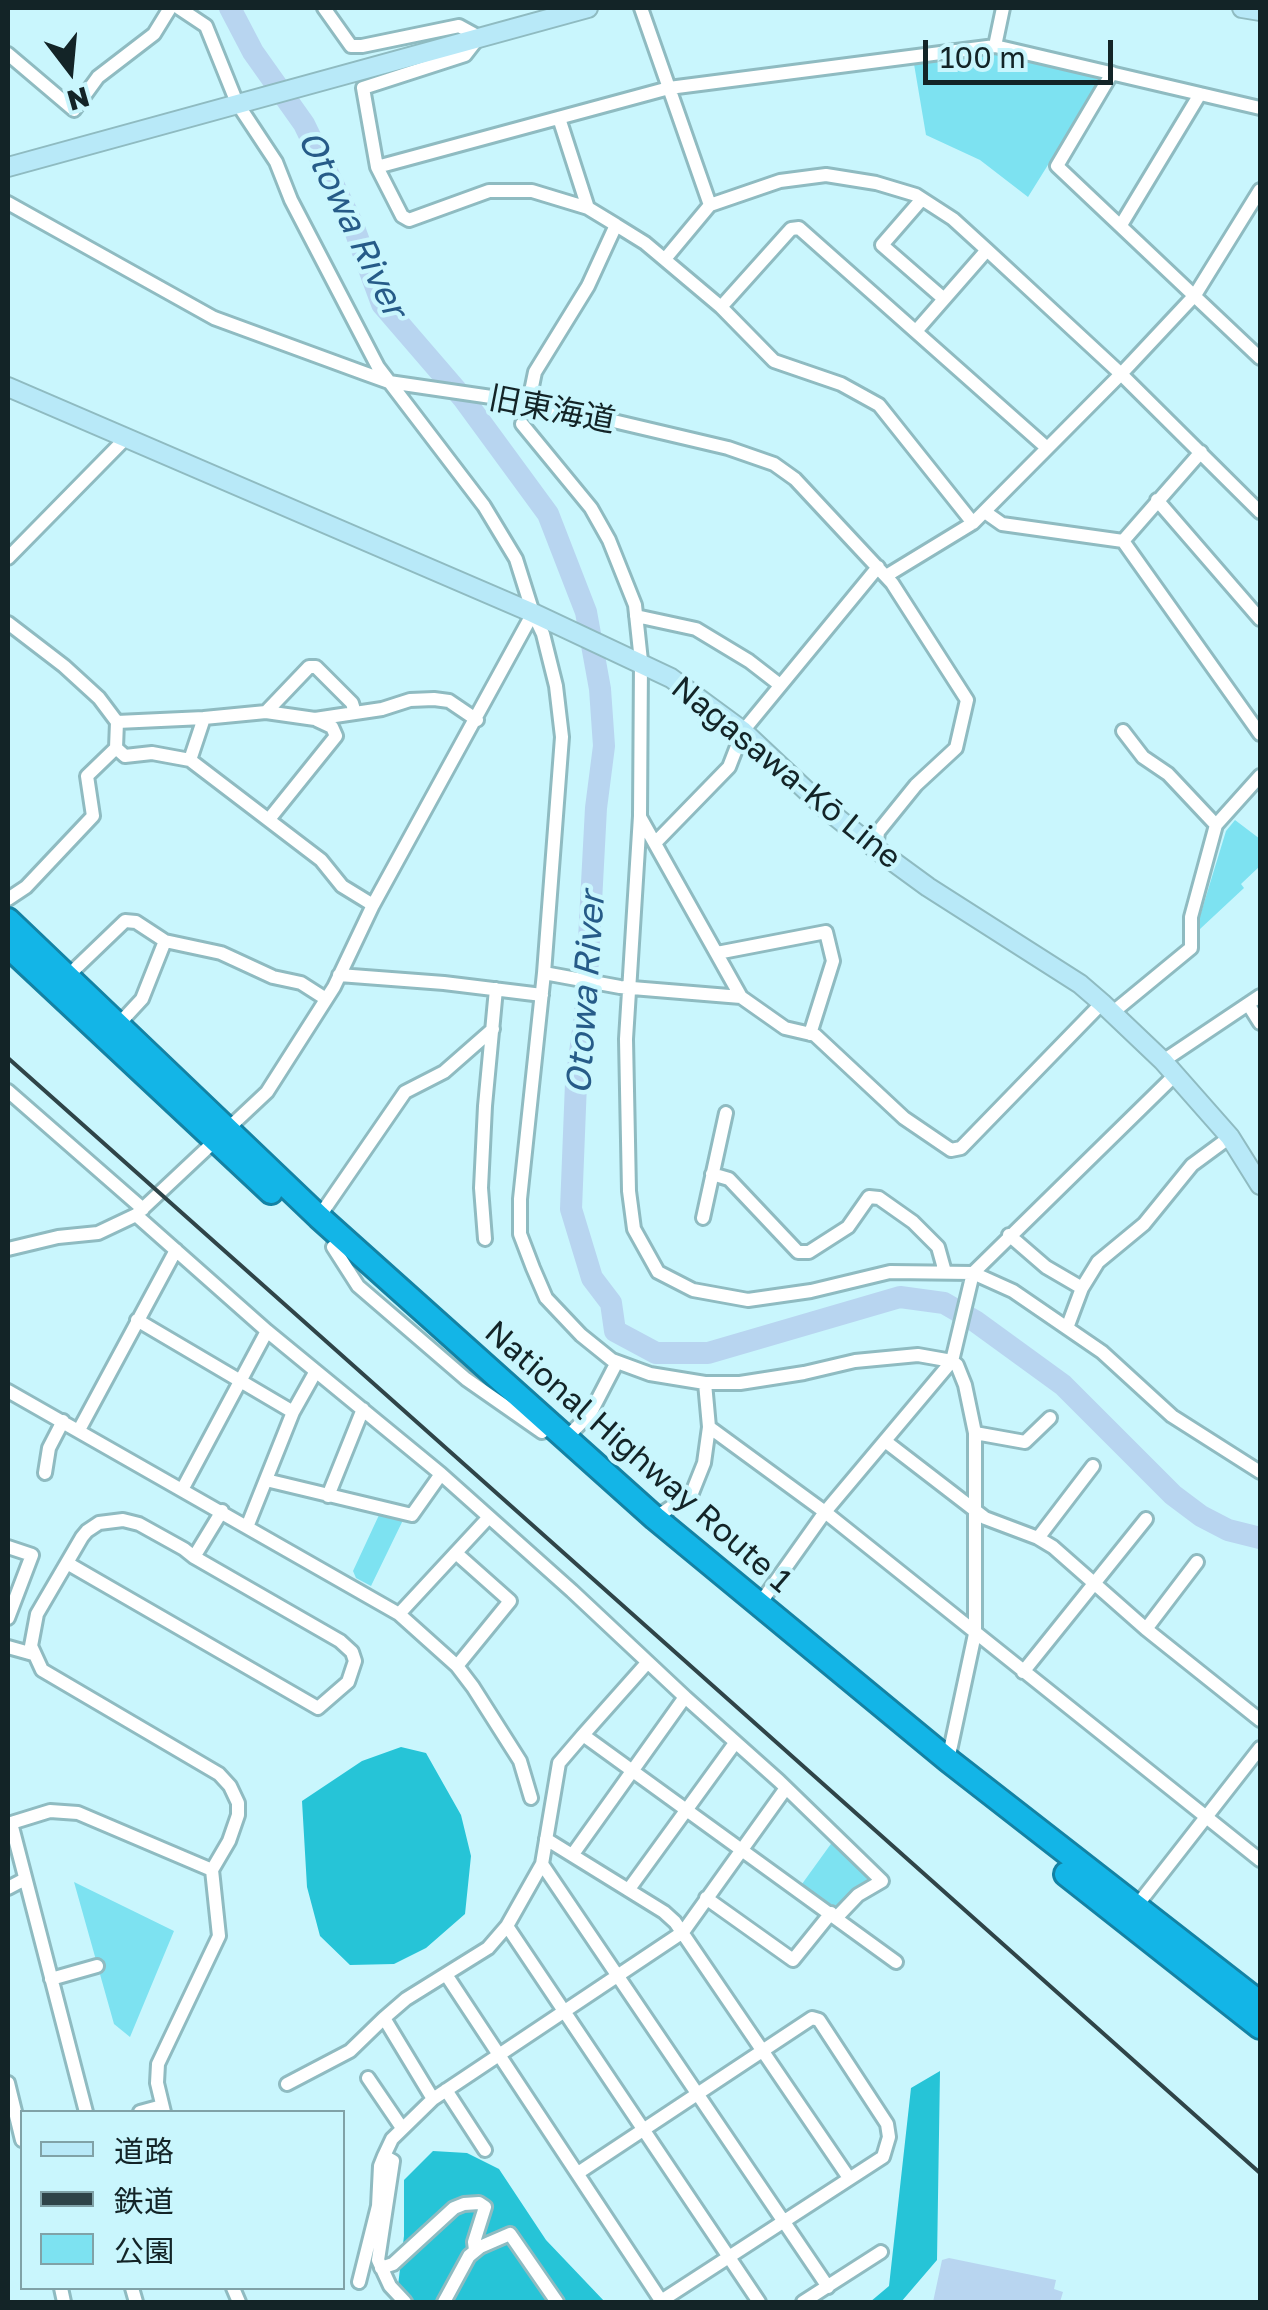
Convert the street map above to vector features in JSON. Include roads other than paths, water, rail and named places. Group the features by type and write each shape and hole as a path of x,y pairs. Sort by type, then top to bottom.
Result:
{"highway":[{"name":"National Highway Route 1","path":"8,920 333,1247 542,1432 766,1628 1260,2027"},
{"name":"National Highway Route 1","path":"8,946 759,1606 948,1760 1260,2003"}],"main road":[{"path":"8,167 588,8"},
{"path":"1242,8 1260,12"},
{"name":"Nagasawa-Kō Line","path":"8,387 538,616 671,678 743,730 826,809 876,850 1080,984 1169,1068 1230,1137 1260,1185"}],"street":[{"path":"8,54 74,110 98,77 154,34 170,8"},
{"path":"179,8 206,26 378,367 395,383 484,506 516,559 538,616 556,686 562,737 547,974 520,1199 520,1234 546,1298 581,1334 617,1362 650,1374 705,1383 740,1383 804,1374 855,1361 918,1356 953,1358"},
{"path":"324,8 351,46 459,26 478,37 465,55 363,88 378,167 402,216 408,220 489,190 532,191 588,208 665,258 722,307 774,361 842,384 879,405 974,523"},
{"path":"641,8 710,205"},
{"path":"995,46 1003,8"},
{"path":"378,167 669,88 995,46 1260,108"},
{"path":"1112,73 1057,166 1260,358"},
{"path":"1121,225 1200,94"},
{"path":"559,118 588,208"},
{"path":"665,258 710,205 780,181 826,174 922,199 953,219 1121,374 1260,512"},
{"path":"655,842 729,767 743,730 882,571 974,523 1121,374 1194,295 1260,190"},
{"path":"922,199 882,245 944,299"},
{"name":"旧東海道","path":"8,203 214,318 395,383 489,396 728,448 774,464 795,479 882,571 967,700 956,748 916,785 878,832 876,850"},
{"path":"528,406 535,372 588,286 616,225"},
{"path":"722,307 791,228 798,228 1047,448"},
{"path":"917,330 987,250"},
{"path":"522,424 591,508 624,574 636,616 640,816 625,987 629,1192 634,1228 658,1272 693,1290 748,1300 811,1291 890,1272 946,1272 972,1277 1013,1291 1102,1352 1172,1416 1260,1472"},
{"path":"8,558 126,438"},
{"path":"1122,541 1201,452"},
{"path":"1157,500 1260,619"},
{"path":"985,512 1002,524 1122,541 1260,734"},
{"path":"8,1249 58,1237 98,1234 139,1212 267,1092 340,975 373,906 538,616"},
{"path":"636,616 696,629 780,685"},
{"path":"8,624 64,666 99,698 117,722 116,748 86,776 93,816 26,887 8,899"},
{"path":"266,712 309,667 316,668 352,703 356,714"},
{"path":"117,722 266,712 315,719 434,698 450,701 476,720"},
{"path":"190,760 204,718"},
{"path":"270,818 336,736 332,727 315,719"},
{"path":"1124,731 1142,757 1168,774 1216,825"},
{"path":"116,748 125,756 152,754 190,760 270,818 322,860 342,886 373,906"},
{"path":"640,816 741,997 785,1028 810,1034 842,1057 904,1118 951,1150 962,1148 1107,1008 1191,948 1191,916 1216,825 1260,776"},
{"path":"76,968 125,921 136,922 165,941 221,953 273,977 301,984 326,999"},
{"path":"717,953 826,932 833,960 810,1034"},
{"path":"117,1026 142,999 165,941"},
{"path":"547,974 625,987 741,997"},
{"path":"340,975 542,995"},
{"path":"485,1239 481,1188 496,989"},
{"path":"759,1606 826,1512 953,1358 972,1277 1169,1068 1260,996"},
{"path":"1248,1004 1260,1023"},
{"path":"318,1217 405,1092 444,1072 492,1030"},
{"path":"11,1101 267,1331 441,1474 572,1590 882,1881 834,1915 792,1960 706,1898"},
{"path":"703,1218 726,1113"},
{"path":"1066,1328 1082,1288 1098,1262 1144,1224 1192,1165 1230,1137"},
{"path":"712,1174 729,1179 798,1252 808,1252 848,1228 869,1198 879,1198 913,1222 938,1247 946,1272"},
{"path":"1008,1235 1046,1268 1082,1288"},
{"path":"79,1430 176,1250"},
{"path":"138,1320 293,1412"},
{"path":"184,1488 267,1331"},
{"path":"948,1760 975,1634 975,1433 965,1385 953,1358"},
{"path":"566,1438 590,1414 617,1362"},
{"path":"247,1527 293,1412 316,1371"},
{"path":"655,1518 692,1493 704,1463 709,1427 705,1383"},
{"path":"8,1391 400,1614 457,1666 491,1712 520,1762 531,1798"},
{"path":"328,1496 363,1408"},
{"path":"975,1433 1024,1442 1050,1418"},
{"path":"45,1473 49,1448 63,1422"},
{"path":"709,1427 826,1512 1260,1860"},
{"path":"885,1442 984,1518 1038,1538 1260,1720"},
{"path":"1038,1538 1094,1466"},
{"path":"266,1480 412,1515 441,1474"},
{"path":"194,1557 222,1510"},
{"path":"400,1614 489,1517"},
{"path":"1023,1672 1146,1519"},
{"path":"67,1564 318,1708 348,1682 355,1661 346,1645 139,1524 118,1520 91,1528 67,1564 36,1614 31,1633 33,1654 48,1674 208,1766 227,1781 236,1796 238,1815 230,1841 212,1870 220,1932 158,2064 156,2082 163,2110"},
{"path":"8,1547 32,1555 13,1594 8,1618"},
{"path":"456,1553 510,1601 457,1666"},
{"path":"1146,1629 1197,1562"},
{"path":"8,1647 33,1654"},
{"path":"287,2084 350,2051 406,1998 488,1948 507,1926 542,1864 556,1768 647,1663"},
{"path":"574,1854 685,1697"},
{"path":"583,1735 896,1962"},
{"path":"629,1889 735,1743"},
{"path":"1135,1908 1260,1748"},
{"path":"360,2282 378,2206 380,2166 402,2128 446,2090 682,1932 786,1788"},
{"path":"85,2110 9,1824 50,1811 78,1813 212,1870"},
{"path":"546,1839 664,1912 682,1932 850,2178"},
{"path":"542,1864 828,2287"},
{"path":"8,1888 25,1879"},
{"path":"507,1926 759,2302"},
{"path":"52,1979 97,1966"},
{"path":"447,1976 662,2302 884,2157 890,2137 886,2124 819,2020 812,2018 578,2172"},
{"path":"384,2018 433,2100"},
{"path":"368,2078 402,2128"},
{"path":"8,2083 20,2134"},
{"path":"446,2090 485,2150"},
{"path":"384,2156 393,2162 378,2250 390,2286 405,2302"},
{"path":"381,2268 393,2264 454,2208 464,2204 484,2206 474,2244 476,2250"},
{"path":"444,2302 466,2259 476,2250 513,2235 557,2302"},
{"path":"803,2302 881,2252"}],"waterway":[{"name":"Otowa River","path":"230,8 253,52 304,124 353,225 382,304 463,398 548,514 586,612 600,689 604,746 596,808 585,1015 576,1083 571,1209 592,1278 611,1303 615,1331 656,1353 708,1353 900,1297 944,1303 1063,1385 1173,1495 1201,1516 1228,1530 1260,1538"}],"railway":[{"path":"8,1058 1260,2173"}]}
